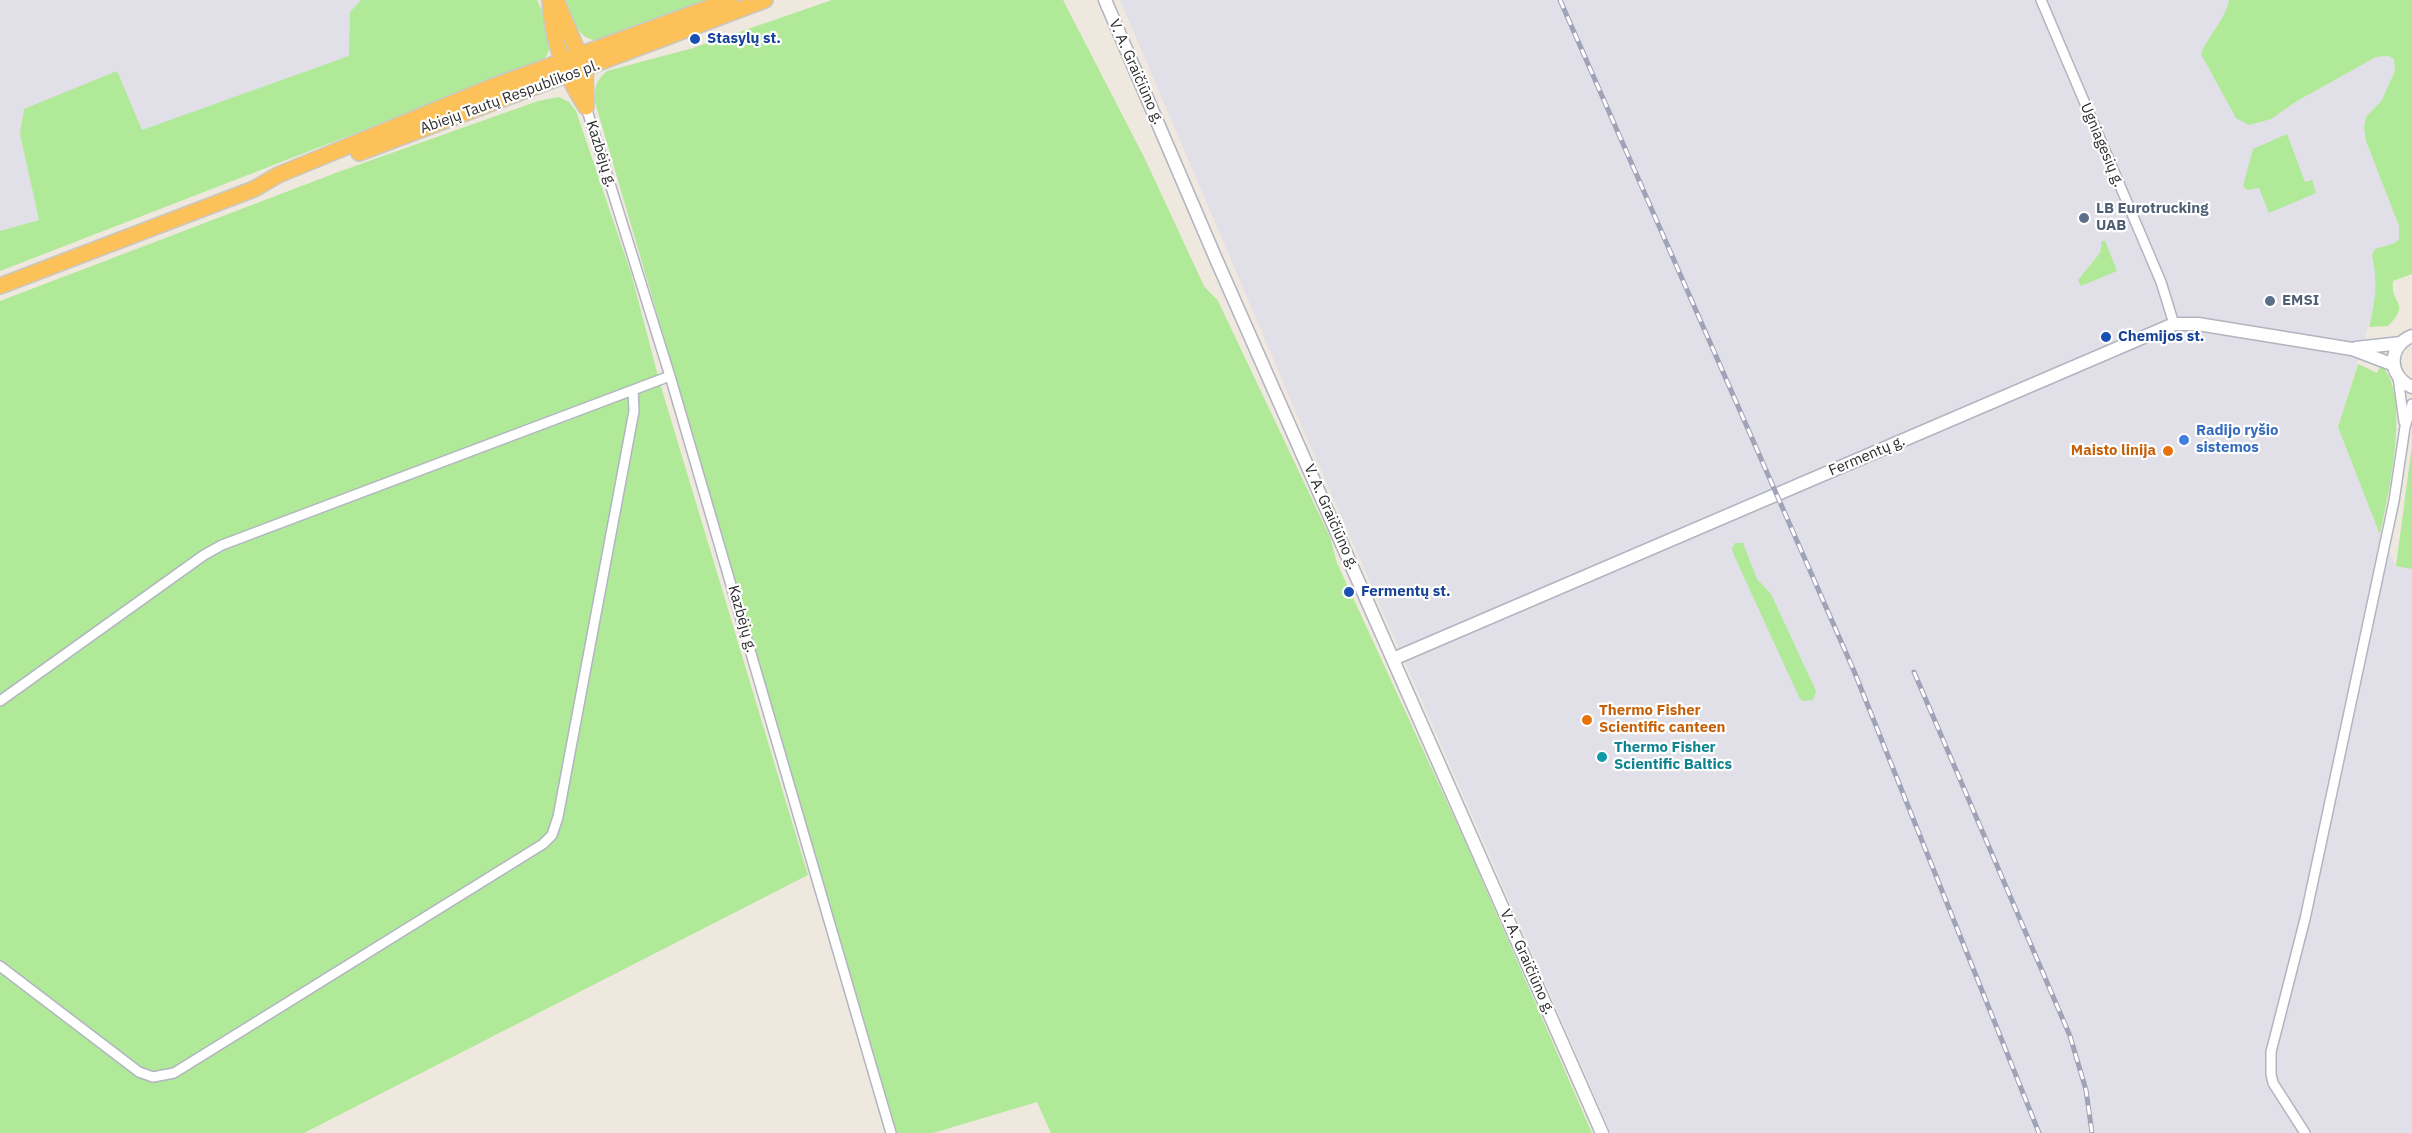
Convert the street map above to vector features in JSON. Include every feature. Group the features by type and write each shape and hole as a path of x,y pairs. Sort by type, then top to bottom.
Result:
{"highway":[{"path":"550,0 556,40 562,60 586,107"},
{"path":"556,0 585,69 586,107"},
{"name":"Abiejų Tautų Respublikos pl.","path":"254,189 278,175 579,53 730,0"},
{"name":"Abiejų Tautų Respublikos pl.","path":"0,286 254,189 280,182 765,0"}],"main road":[{"name":"V. A. Graičiūno g.","path":"1105,0 1602,1133"},
{"name":"Fermentų g.","path":"1393,659 2174,324 2198,324 2352,349 2401,343"},
{"path":"2396,371 2394,353 2401,343 2412,336"},
{"name":"Fermentų g.","path":"2352,349 2396,371 2412,387"}],"street":[{"name":"Ugniagesių g.","path":"2040,0 2161,282 2174,324"},
{"name":"Kazbėjų g.","path":"586,107 670,376 847,977 882,1110 891,1133"},
{"path":"2396,371 2405,427"},
{"path":"0,701 204,555 222,546 670,376"},
{"path":"0,966 139,1072 153,1077 174,1073 543,844 552,834 558,818 634,411 633,390"},
{"path":"2305,1133 2273,1083 2271,1052 2305,919 2394,501 2405,427 2412,404"}],"shaded area":[{"path":"0,0 361,0 350,12 350,56 142,131 117,71 20,134 39,220 0,231"},
{"path":"1120,0 2229,0 2227,12 2205,44 2271,119 2297,101 2376,57 2388,56 2394,59 2395,71 2382,100 2366,117 2366,141 2399,226 2399,239 2395,243 2375,249 2372,254 2377,279 2377,297 2338,427 2380,535 2396,566 2412,569 2412,1133 1611,1133 1304,431"}],"green space":[{"path":"361,0 537,0 550,31 548,54 542,61 0,271 0,231 39,220 20,134 24,109 117,71 142,130 349,56 350,12"},
{"path":"566,0 711,0 601,41 593,40 581,33"},
{"path":"832,0 1063,0 1145,159 1204,286 1218,301 1330,537 1337,563 1464,839 1592,1133 1051,1133 1037,1102 933,1133 897,1133 595,102 596,85 607,71 693,48"},
{"path":"2229,0 2412,0 2412,274 2393,281 2394,295 2399,308 2395,318 2388,326 2369,327 2375,291 2372,255 2375,249 2395,243 2399,239 2399,226 2366,141 2364,127 2366,117 2382,100 2395,71 2394,59 2388,56 2376,57 2297,101 2271,119 2249,125 2236,118 2201,54 2224,15"},
{"path":"559,97 569,102 576,111 631,273 659,380 808,875 304,1133 0,1133 0,301 341,171 538,101"},
{"path":"2287,134 2305,182 2312,180 2316,193 2269,213 2259,188 2247,190 2243,186 2253,149"},
{"path":"2102,241 2105,241 2117,271 2081,286 2078,280 2100,253"},
{"path":"2358,364 2377,373 2381,365 2390,379 2395,398 2395,446 2380,535 2338,427"},
{"path":"2412,445 2412,569 2396,566"},
{"path":"1735,543 1743,543 1757,579 1771,594 1816,691 1813,700 1802,701 1799,697 1733,553 1732,548"}],"railway":[{"path":"1560,0 1854,671 2039,1133"},
{"path":"1914,672 2070,1036 2086,1090 2092,1133"}],"place":[{"name":"Stasylų st.","path":"695,39"},
{"name":"LB Eurotrucking UAB","path":"2084,218"},
{"name":"EMSI","path":"2270,301"},
{"name":"Chemijos st.","path":"2106,337"},
{"name":"Radijo ryšio sistemos","path":"2184,440"},
{"name":"Maisto linija","path":"2168,451"},
{"name":"Fermentų st.","path":"1349,592"},
{"name":"Thermo Fisher Scientific canteen","path":"1587,720"},
{"name":"Thermo Fisher Scientific Baltics","path":"1602,757"}]}
